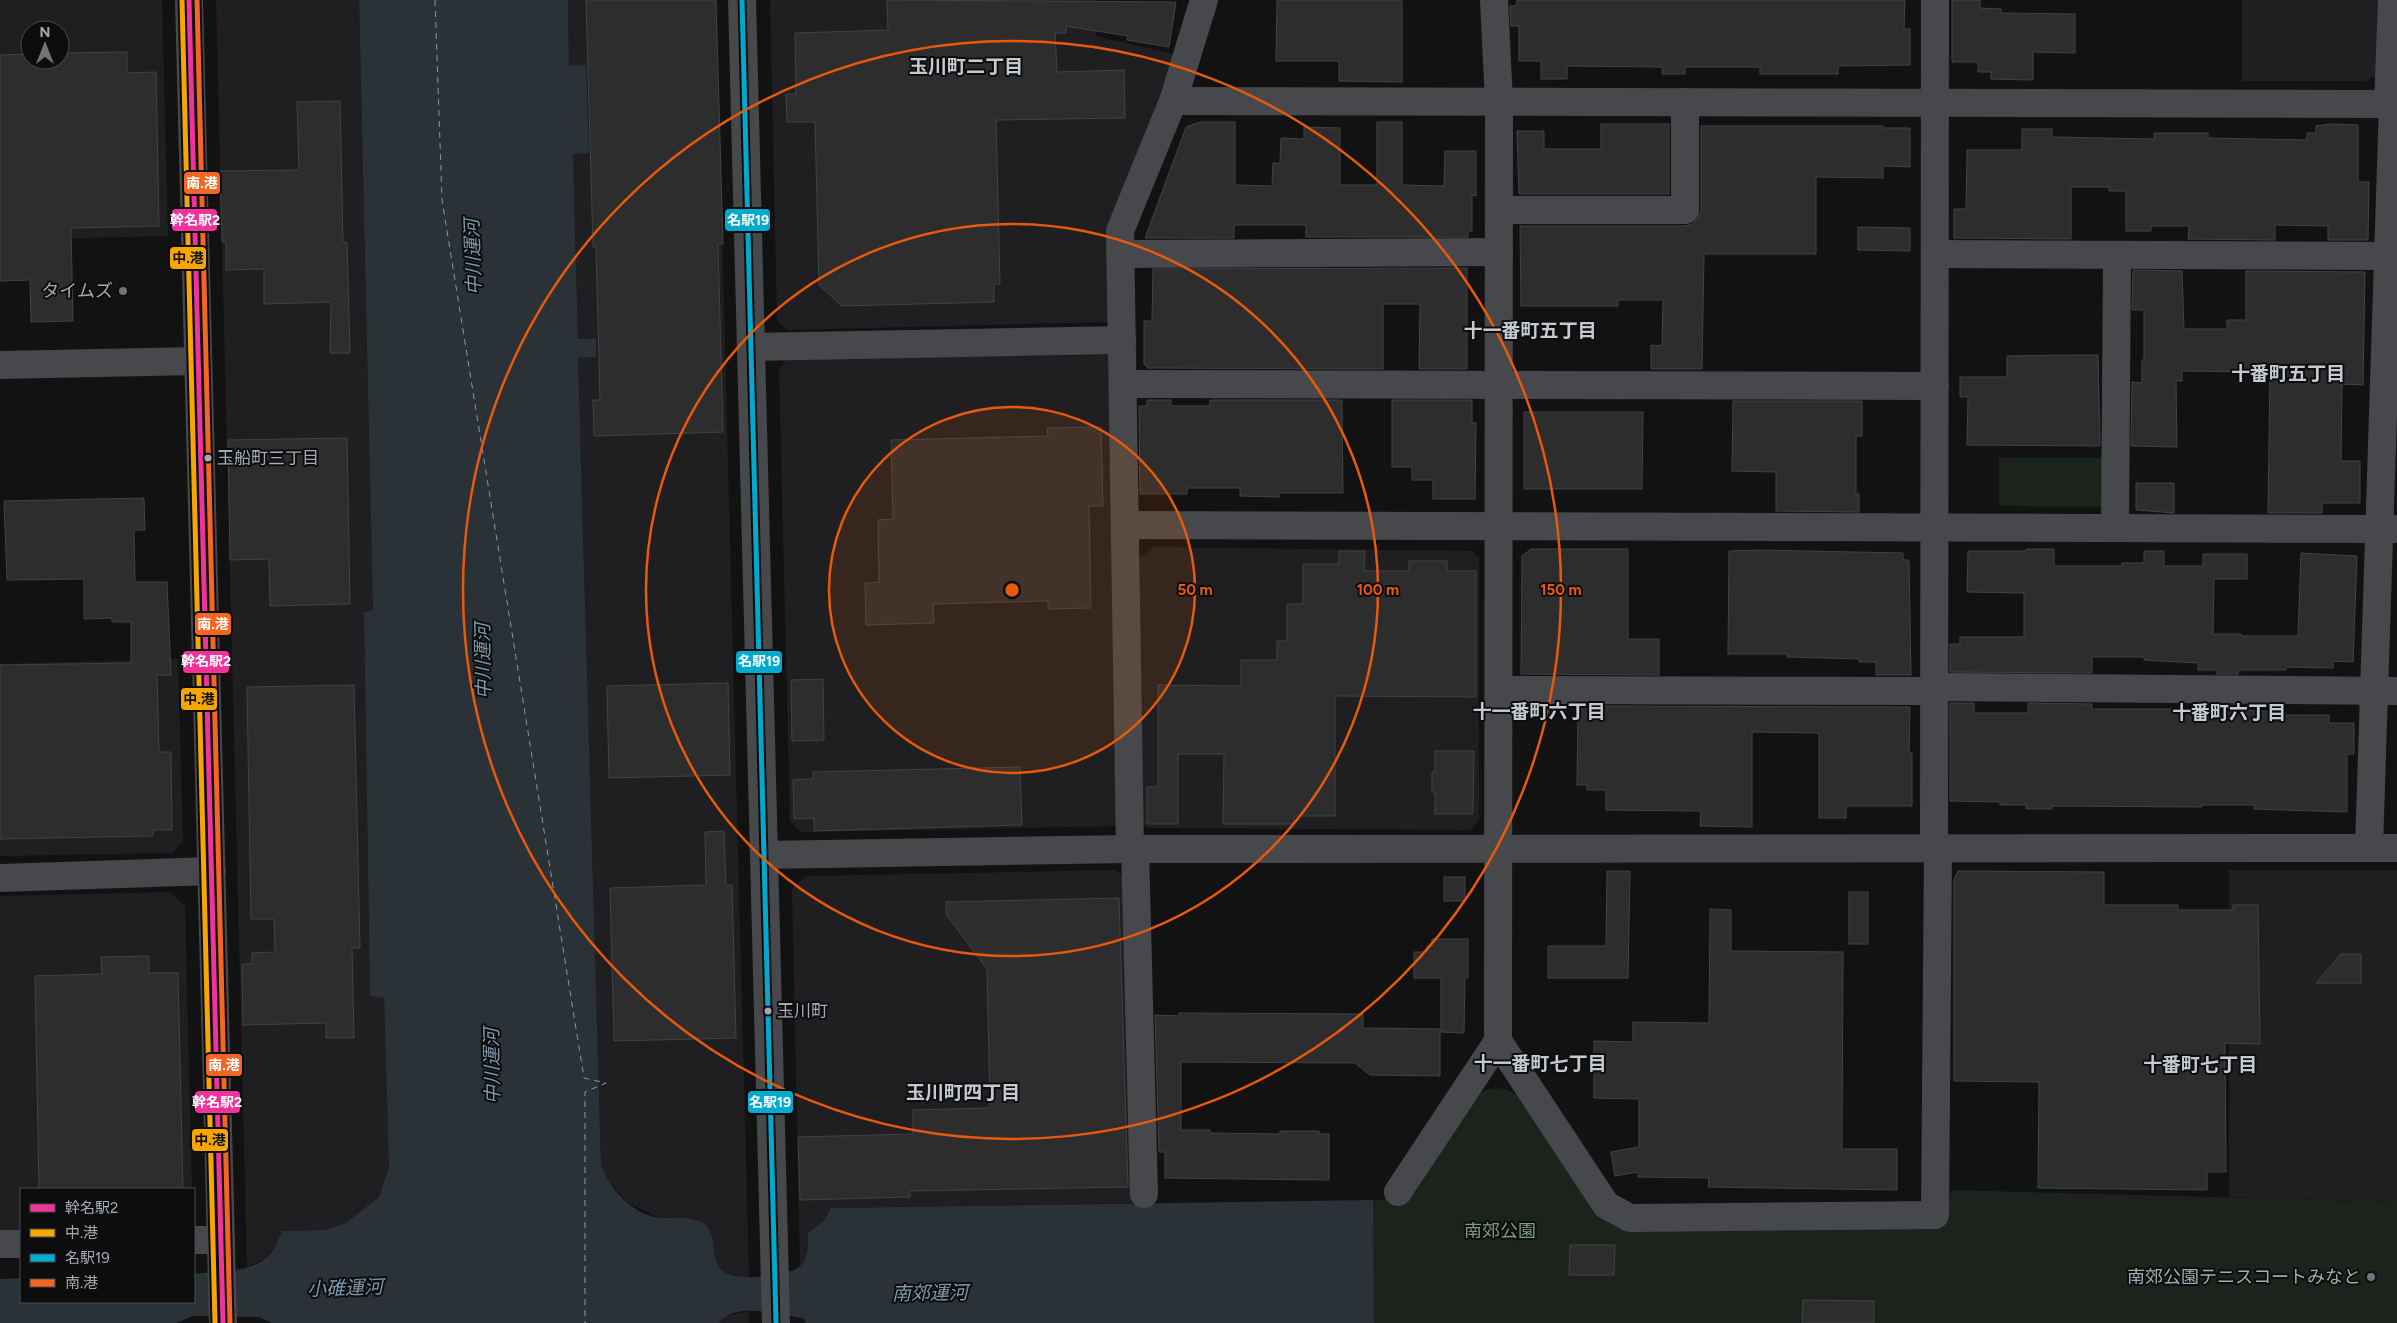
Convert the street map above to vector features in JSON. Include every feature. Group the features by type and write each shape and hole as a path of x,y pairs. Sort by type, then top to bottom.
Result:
{"street":[{"path":"189,0 223,1323"},
{"path":"742,0 776,1323"},
{"path":"1144,1194 1132,849 1124,525 1120,231 1173,101 1204,0"},
{"path":"1398,1192 1498,1041 1500,849 1500,102 1494,0"},
{"path":"1498,1041 1606,1205 1630,1218 1935,1215 1936,0"},
{"path":"2369,848 2385,690 2388,529 2388,256 2393,104 2392,0"},
{"path":"1173,101 2393,104"},
{"path":"1500,210 1685,210 1685,102"},
{"path":"1120,254 1500,252"},
{"path":"1935,254 2388,256"},
{"path":"2115,528 2117,255"},
{"path":"751,347 1122,340"},
{"path":"0,365 197,361"},
{"path":"1122,384 1935,386"},
{"path":"1124,525 2388,529"},
{"path":"1500,690 2385,690"},
{"path":"764,855 1132,849 2397,848"},
{"path":"0,878 212,871"},
{"path":"195,1240 221,1248"},
{"path":"0,1244 20,1244"}],"shaded area":[{"path":"0,0 162,0 168,236 0,240"},
{"path":"216,0 359,0 373,610 364,612 370,996 384,998 389,1167 379,1197 361,1213 346,1223 326,1230 282,1231 276,1245 266,1258 247,1267"},
{"path":"568,0 716,0 749,1277 743,1278 725,1273 719,1267 712,1240 696,1219 658,1217 628,1203 605,1177 601,1165 578,358 596,357 596,340 578,339 573,154 589,153 586,66 569,66"},
{"path":"770,0 1095,0 1096,36 1173,54 1151,120 1107,228 1109,322 787,330 777,320"},
{"path":"2242,0 2379,0 2376,75 2366,81 2242,81"},
{"path":"1108,355 1120,826 801,832 790,821 779,369 786,359"},
{"path":"1154,547 1472,551 1479,557 1479,819 1470,830 1149,828 1140,822 1137,560"},
{"path":"178,659 183,841 173,853 0,856 0,664"},
{"path":"1116,870 1128,882 1135,1203 831,1208 824,1221 808,1233 806,1256 800,1266 792,889 806,876"},
{"path":"2229,870 2397,870 2397,1202 2229,1197"},
{"path":"170,892 185,906 192,1188 20,1188 20,1236 0,1237 0,896"},
{"path":"749,1311 749,1323 719,1323 726,1316"}],"green space":[{"path":"1999,458 2103,458 2103,507 1999,506"},
{"name":"南郊公園","path":"1498,1088 1508,1090 1518,1096 1631,1228 1944,1226 1951,1190 2397,1202 2397,1323 1374,1323 1373,1200 1384,1200 1386,1195 1414,1195 1475,1096 1486,1090"}],"water":[{"path":"359,0 568,0 569,66 586,65 589,153 573,154 578,339 596,339 596,357 578,358 601,1165 610,1184 624,1200 642,1212 662,1218 689,1218 703,1223 711,1233 716,1260 723,1271 729,1274 750,1277 785,1273 800,1266 806,1255 808,1233 824,1221 831,1208 1373,1200 1374,1323 806,1323 803,1318 770,1312 747,1311 727,1316 719,1323 272,1323 259,1317 193,1316 176,1323 0,1323 0,1279 20,1278 20,1303 195,1303 195,1274 241,1269 259,1263 271,1253 282,1231 326,1230 346,1223 379,1197 389,1167 384,998 370,996 364,612 373,610"}],"building":[{"path":"586,0 716,0 723,244 718,244 723,432 594,436 593,400 600,400 596,247 593,247"},
{"path":"887,0 1176,2 1169,47 1127,40 1128,36 1066,26 1066,33 1055,33 1057,72 1124,70 1125,118 996,120 1000,284 994,284 994,302 842,306 819,285 815,122 787,122 786,94 796,94 795,33 888,30"},
{"path":"1277,0 1402,0 1402,82 1339,81 1339,61 1276,61"},
{"path":"1517,0 1905,0 1904,29 1910,29 1910,65 1838,66 1838,74 1760,74 1760,67 1685,67 1685,74 1662,74 1663,67 1567,66 1567,79 1541,79 1541,61 1519,61 1519,26 1511,26 1510,10 1510,6 1516,6"},
{"path":"1952,0 1980,0 1980,8 2001,9 2001,13 2075,14 2075,53 2033,52 2033,80 1991,79 1991,72 1978,72 1978,62 1952,62"},
{"path":"127,52 127,73 156,72 159,226 71,228 73,321 31,322 30,280 0,281 0,55 20,54 20,70 70,70 70,53"},
{"path":"340,101 343,242 347,242 350,353 330,353 331,302 264,304 264,269 226,270 226,242 222,242 220,171 299,170 297,102"},
{"path":"1200,122 1235,122 1235,185 1272,186 1273,163 1280,163 1281,138 1304,139 1304,127 1340,128 1340,185 1377,185 1377,122 1402,122 1402,185 1444,186 1445,151 1476,151 1476,196 1472,195 1472,231 1468,231 1468,237 1306,237 1306,225 1234,225 1234,238 1145,238 1186,127"},
{"path":"1601,124 1669,124 1669,194 1519,194 1517,131 1544,131 1544,149 1601,149"},
{"path":"2330,124 2358,125 2358,182 2369,182 2368,240 2328,240 2328,226 2275,225 2275,240 2188,239 2189,226 2151,226 2151,231 2126,231 2126,191 2109,191 2109,187 2071,187 2071,239 1954,238 1954,209 1966,209 1967,150 2022,150 2022,129 2052,129 2052,137 2154,139 2154,133 2208,133 2208,138 2307,140 2307,133 2316,133 2316,126"},
{"path":"1701,126 1883,126 1883,128 1910,128 1910,167 1883,166 1883,178 1816,177 1816,254 1704,254 1702,369 1651,369 1651,345 1662,346 1663,300 1618,300 1618,306 1521,306 1520,226 1685,226 1692,224 1698,218 1701,210"},
{"path":"1858,227 1910,228 1910,251 1858,250"},
{"path":"1467,268 1467,369 1419,369 1420,304 1383,304 1383,369 1147,368 1147,365 1144,365 1144,321 1152,321 1153,269"},
{"path":"2133,270 2182,271 2184,329 2227,329 2227,320 2246,320 2246,271 2365,272 2363,385 2342,384 2341,461 2360,461 2360,503 2322,503 2322,513 2268,513 2270,372 2182,371 2182,381 2176,381 2177,447 2131,446 2132,382 2142,383 2142,360 2144,360 2144,310 2132,310"},
{"path":"2098,355 2100,446 1967,445 1968,397 1960,397 1960,377 2007,377 2007,356"},
{"path":"1147,400 1171,400 1171,406 1210,406 1210,400 1342,400 1343,493 1279,493 1279,497 1240,496 1240,488 1187,488 1187,494 1140,494 1139,406 1147,406"},
{"path":"1392,400 1472,400 1472,423 1476,423 1475,499 1433,499 1433,480 1412,480 1412,467 1392,467"},
{"path":"1733,401 1862,401 1862,436 1856,436 1856,494 1859,494 1859,512 1776,511 1776,472 1732,471"},
{"path":"1524,412 1643,412 1642,489 1524,489"},
{"path":"1101,427 1103,506 1089,506 1091,608 1048,609 1048,601 933,604 934,623 866,625 865,583 879,582 878,520 893,519 891,440 1048,436 1047,428"},
{"path":"347,438 350,604 270,606 269,559 230,560 228,440"},
{"path":"2136,483 2174,483 2174,513 2136,510"},
{"path":"144,498 145,530 134,530 135,582 167,582 171,675 157,675 159,752 171,752 172,830 153,830 153,836 0,839 0,665 131,663 131,622 112,622 112,618 84,619 84,579 7,580 4,501"},
{"path":"1531,549 1628,549 1628,639 1659,639 1659,675 1521,674 1522,556"},
{"path":"2026,549 2054,549 2054,566 2122,566 2122,563 2144,563 2144,551 2164,551 2164,566 2203,566 2203,554 2247,554 2247,579 2214,579 2213,634 2241,634 2241,636 2298,636 2301,553 2357,556 2353,662 2333,661 2333,668 2286,667 2286,670 2238,670 2238,674 2217,674 2217,670 2198,670 2198,663 2144,660 2144,657 2092,657 2092,673 1950,672 1950,644 1960,644 1960,637 2024,637 2024,593 1967,592 1968,551 2026,551"},
{"path":"1339,551 1365,551 1364,571 1409,571 1409,561 1447,561 1447,571 1476,571 1476,697 1335,696 1335,816 1294,816 1294,824 1223,824 1224,754 1178,754 1178,824 1147,824 1147,787 1158,787 1158,685 1241,686 1241,660 1277,660 1277,641 1287,641 1287,604 1303,604 1303,564 1339,564"},
{"path":"1729,551 1903,553 1903,560 1909,560 1911,675 1876,675 1876,662 1859,662 1859,659 1787,657 1787,654 1728,654"},
{"path":"823,679 824,740 792,741 791,680"},
{"path":"728,683 730,775 609,778 607,686"},
{"path":"354,685 360,948 352,948 354,1038 326,1038 326,1023 243,1025 242,964 252,964 252,953 275,952 274,919 251,919 247,687"},
{"path":"1950,703 1974,703 1974,713 2028,713 2028,703 2092,704 2092,709 2192,709 2217,708 2217,705 2238,705 2238,710 2285,712 2285,715 2329,715 2329,723 2354,723 2354,754 2347,754 2347,812 2254,809 2254,805 2202,805 2202,807 2052,806 2052,809 2026,809 2026,805 2000,805 2000,802 1950,801"},
{"path":"1578,706 1910,707 1909,753 1912,753 1912,806 1846,806 1846,818 1819,818 1819,733 1752,732 1752,827 1700,826 1701,811 1606,810 1606,790 1587,790 1587,785 1577,785"},
{"path":"1435,751 1474,751 1473,814 1435,814 1435,792 1432,792 1432,772 1435,772"},
{"path":"1020,767 1022,825 814,831 814,818 794,819 793,780 813,779 813,772"},
{"path":"724,831 726,885 732,885 736,1038 614,1041 610,888 706,885 705,832"},
{"path":"1607,871 1630,871 1628,978 1548,978 1548,946 1606,946"},
{"path":"1958,871 2104,872 2104,905 2178,905 2178,910 2233,910 2233,905 2258,905 2260,1044 2225,1043 2226,1172 2207,1172 2207,1190 2038,1188 2039,1082 1954,1081 1954,880"},
{"path":"1444,877 1465,877 1465,901 1444,901"},
{"path":"1849,892 1868,892 1868,944 1849,944"},
{"path":"1119,898 1128,1187 910,1191 910,1197 800,1200 798,1137 913,1134 913,1110 990,1108 987,969 946,914 946,902"},
{"path":"1710,909 1731,910 1731,951 1843,952 1842,1149 1897,1149 1897,1190 1708,1187 1709,1178 1638,1177 1638,1172 1615,1176 1611,1152 1639,1147 1639,1099 1594,1098 1594,1041 1633,1042 1633,1022 1709,1023"},
{"path":"1432,939 1468,939 1468,978 1465,978 1464,1033 1441,1032 1441,978 1414,978 1414,952 1427,952 1427,946 1432,946"},
{"path":"2341,954 2361,954 2361,983 2316,983"},
{"path":"149,956 149,973 178,973 183,1188 39,1188 35,976 102,974 101,957"},
{"path":"1179,1013 1363,1014 1363,1028 1440,1029 1440,1076 1370,1075 1355,1063 1181,1062 1181,1130 1210,1130 1210,1133 1280,1134 1280,1131 1319,1131 1319,1134 1329,1134 1329,1180 1165,1178 1165,1152 1159,1152 1155,1015 1179,1016"},
{"path":"1570,1245 1615,1245 1614,1275 1569,1275"},
{"path":"1803,1300 1874,1301 1874,1323 1802,1323"}],"ferry route":[{"path":"435,0 442,200 584,1078 606,1083 585,1092 585,1323"}],"transit line":[{"name":"中.港","path":"182,0 215,1323"},
{"name":"幹名駅2","path":"189,0 223,1323"},
{"name":"南.港","path":"197,0 230,1323"},
{"name":"名駅19","path":"742,0 776,1323"}],"place":[{"name":"タイムズ","path":"123,291"},
{"name":"玉船町三丁目","path":"208,458"},
{"name":"玉川町","path":"768,1011"},
{"name":"南郊公園テニスコートみなと","path":"2371,1277"}],"district":[{"name":"玉川町二丁目","path":"966,66"},
{"name":"十一番町五丁目","path":"1530,330"},
{"name":"十番町五丁目","path":"2288,373"},
{"name":"十一番町六丁目","path":"1539,711"},
{"name":"十番町六丁目","path":"2229,712"},
{"name":"十一番町七丁目","path":"1540,1063"},
{"name":"十番町七丁目","path":"2200,1064"},
{"name":"玉川町四丁目","path":"963,1092"}],"water label":[{"name":"中川運河","path":"473,257"},
{"name":"中川運河","path":"483,661"},
{"name":"中川運河","path":"492,1066"},
{"name":"小碓運河","path":"345,1288"},
{"name":"南郊運河","path":"930,1293"}]}
